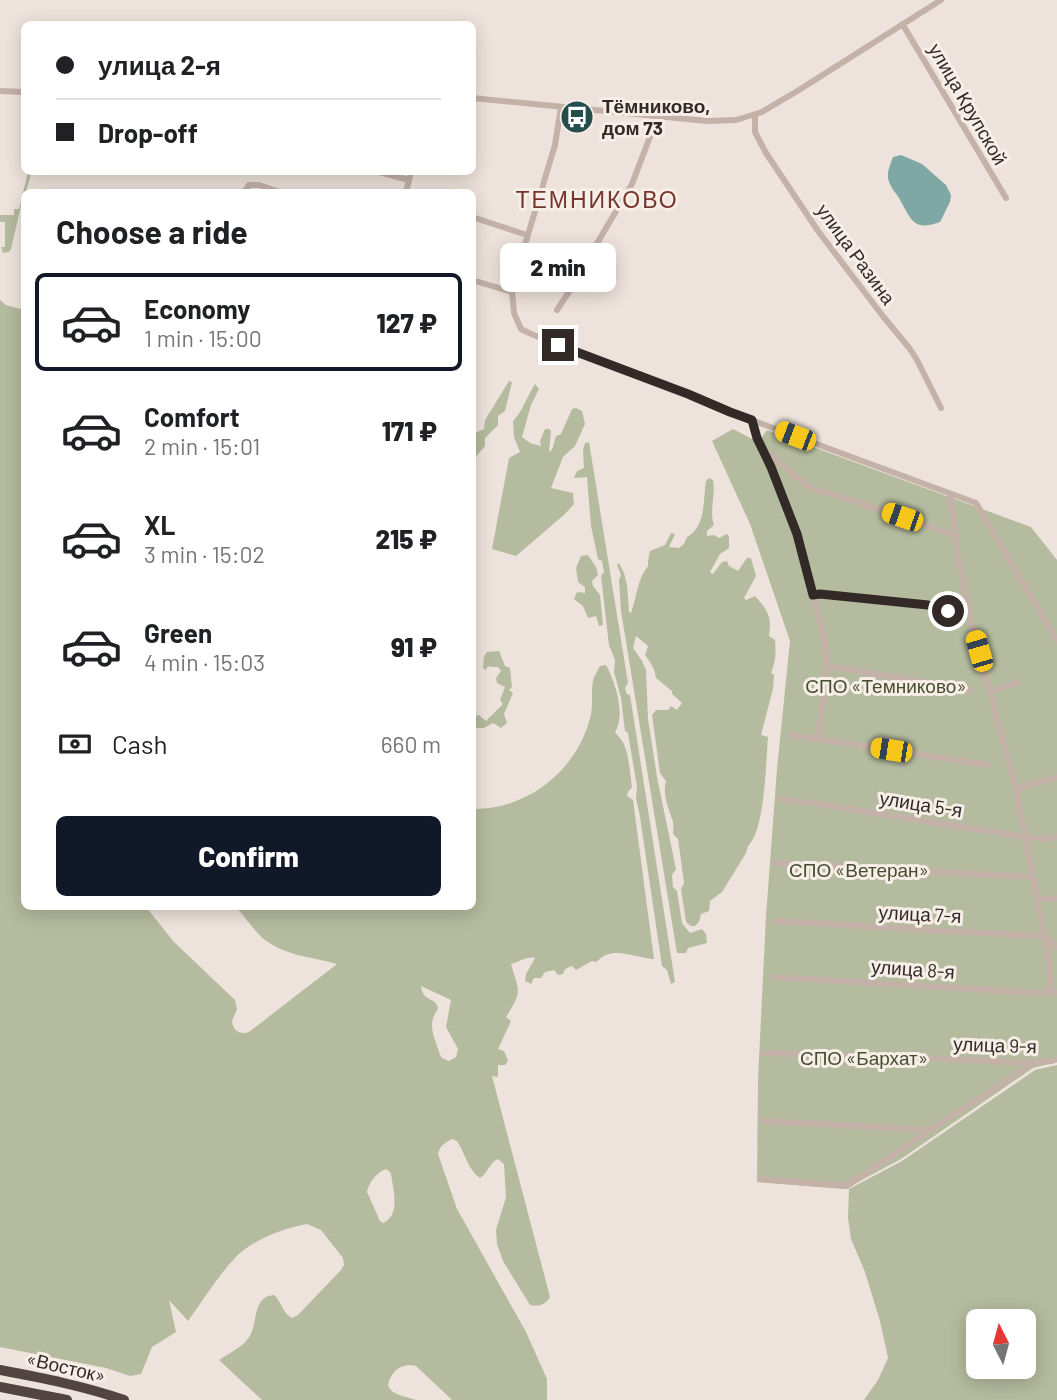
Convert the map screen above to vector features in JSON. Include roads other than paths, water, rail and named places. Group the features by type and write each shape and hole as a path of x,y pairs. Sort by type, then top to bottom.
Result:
{"highway":[{"name":"«Восток»","path":"0,1370 104,1393 124,1400"},
{"name":"«Восток»","path":"0,1387 67,1400"}],"street":[{"path":"476,98 656,116 737,120 755,115 799,90 942,0"},
{"name":"улица Крупской","path":"903,24 1006,198"},
{"path":"0,92 21,92"},
{"path":"561,107 555,145 512,292 514,313 524,331 976,503 1057,641"},
{"name":"улица Разина","path":"755,115 755,132 766,153 818,231 917,360 941,408"},
{"path":"557,310 632,184 656,116"},
{"path":"390,175 409,180"},
{"path":"407,189 410,175"},
{"path":"246,189 249,185 260,185 271,189"},
{"path":"476,218 527,234"},
{"path":"476,281 512,292"},
{"path":"752,420 797,534 825,641 827,666 818,738"},
{"path":"760,445 812,488 956,536"},
{"path":"950,494 973,630 1016,789 1054,993"},
{"path":"813,595 928,605 961,615"},
{"path":"827,666 971,690"},
{"path":"990,692 1018,682"},
{"path":"790,735 988,765"},
{"path":"1016,789 1057,777"},
{"name":"улица 5-я","path":"780,799 1025,838 1046,839 1057,836"},
{"path":"776,863 1033,877"},
{"path":"1036,895 1042,899 1057,898"},
{"name":"улица 7-я","path":"776,921 1035,936 1043,934"},
{"path":"1043,934 1057,947"},
{"name":"улица 8-я","path":"773,976 1054,993"},
{"name":"улица 9-я","path":"763,1053 1034,1063 1057,1059"},
{"path":"761,1179 847,1186 1034,1063"},
{"path":"763,1121 930,1130"}],"water":[{"path":"901,155 922,164 946,185 951,195 950,202 940,222 924,225 914,222 891,186 888,178 889,167 893,157"}],"place":[{"name":"Тёмниково, дом 73","path":"577,117"}],"district":[{"name":"ТЕМНИКОВО","path":"597,200"}],"park label":[{"name":"СПО «Темниково»","path":"886,686"},
{"name":"СПО «Ветеран»","path":"859,870"},
{"name":"СПО «Бархат»","path":"864,1058"}]}
